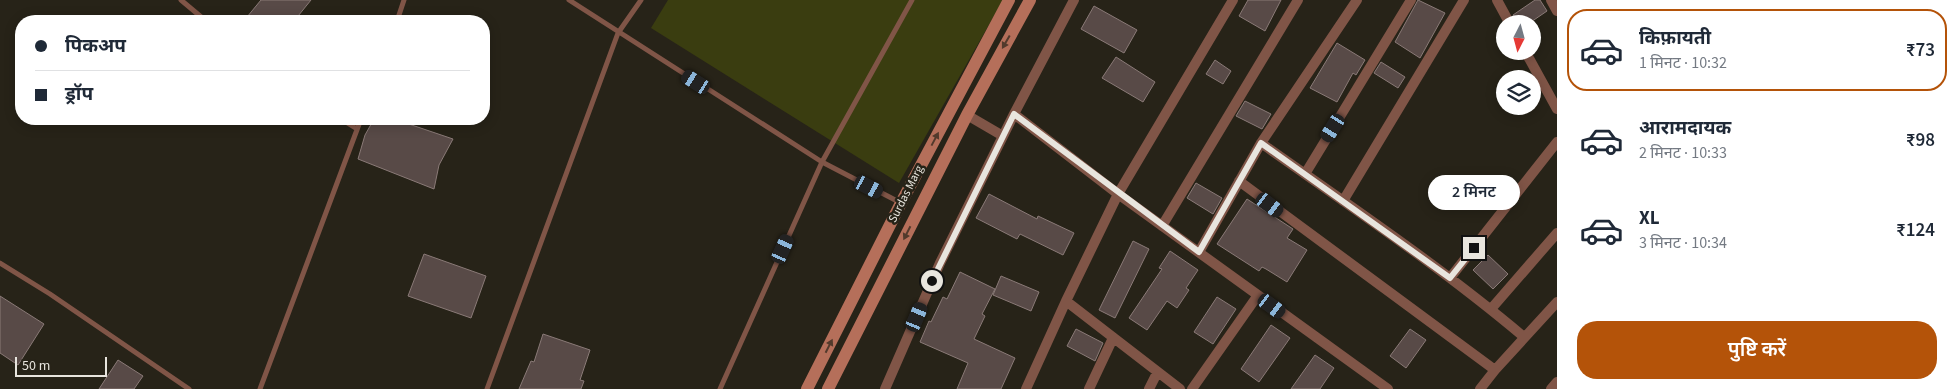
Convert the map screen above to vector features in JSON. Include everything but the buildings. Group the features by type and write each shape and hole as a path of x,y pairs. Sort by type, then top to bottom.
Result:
{"main road":[{"name":"Surdas Marg","path":"807,389 901,203 1010,0"},
{"name":"Surdas Marg","path":"828,389 967,115 1030,0"},
{"path":"901,203 918,213"}],"street":[{"path":"885,389 940,263 1014,114 1074,0"},
{"path":"1026,389 1118,194 1233,0"},
{"path":"1162,226 1298,0"},
{"path":"1199,252 1261,143 1356,0"},
{"path":"1305,174 1411,0"},
{"path":"1342,201 1464,0"},
{"path":"1497,0 1505,15"},
{"path":"1551,0 1557,11"},
{"path":"1530,60 1557,109"},
{"path":"1014,114 1118,194 1388,389"},
{"path":"967,115 1003,136"},
{"path":"1450,278 1557,142"},
{"path":"1261,143 1450,278 1524,337"},
{"path":"1238,181 1494,370"},
{"path":"1491,309 1557,233"},
{"path":"1192,389 1258,295"},
{"path":"1066,301 1180,389"},
{"path":"1480,389 1494,370 1557,302"},
{"path":"1090,389 1113,338"},
{"path":"1149,389 1157,373"},
{"path":"1551,389 1557,382"}],"lane":[{"path":"181,0 199,15"},
{"path":"399,15 404,0"},
{"path":"569,0 822,162 901,203"},
{"path":"487,389 618,33 641,0"},
{"path":"720,389 822,162 912,0"},
{"path":"351,125 357,129"},
{"path":"260,389 359,125"},
{"path":"0,263 50,294 189,389"}],"green space":[{"path":"668,0 1003,0 899,183 651,28"}],"route":[{"path":"932,281 1014,114 1118,194 1199,252 1261,143 1450,278 1474,248"}]}
